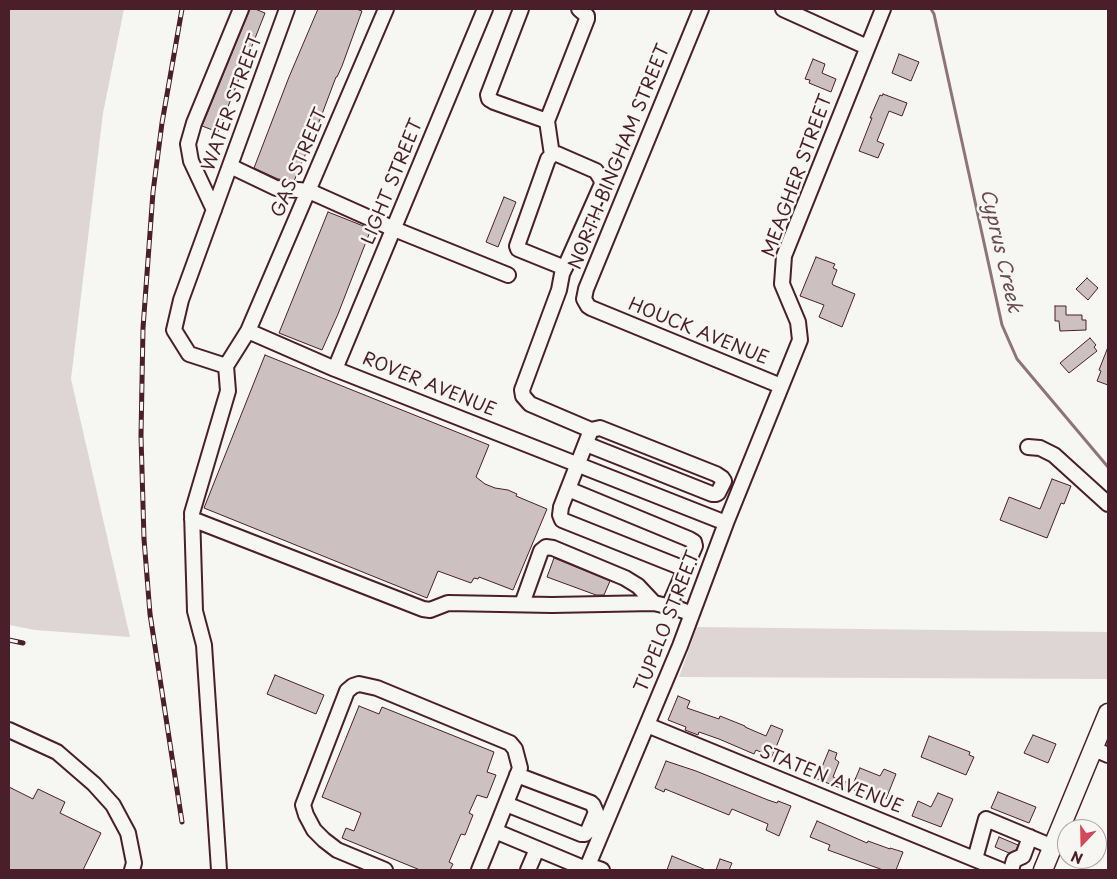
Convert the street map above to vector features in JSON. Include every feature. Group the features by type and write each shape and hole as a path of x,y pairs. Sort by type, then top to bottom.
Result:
{"main road":[{"path":"1048,869 1053,847 1101,752 1108,713"}],"street":[{"name":"WATER STREET","path":"214,210 191,161 188,144 194,123 241,9"},
{"name":"WATER STREET","path":"226,366 189,354 174,330 181,300 287,9"},
{"name":"GAS STREET","path":"248,331 386,9"},
{"name":"LIGHT STREET","path":"335,369 485,9"},
{"path":"521,9 488,95 489,99 494,102 547,122"},
{"name":"NORTH BINGHAM STREET","path":"601,312 585,303 586,289 701,9"},
{"path":"783,9 867,47"},
{"name":"MEAGHER STREET","path":"781,386 800,340 798,322 782,284 784,256 883,9"},
{"path":"552,155 547,122 583,12"},
{"path":"565,268 518,249 517,246 548,159 552,155 557,154 596,171 602,184 565,268 559,290 522,390 523,396 530,404 591,430 600,428 716,474 724,481 716,494 586,444"},
{"path":"230,166 276,188 309,191 394,229 508,275"},
{"name":"HOUCK AVENUE","path":"601,312 781,386"},
{"path":"219,870 204,645 195,611 192,512 228,391 226,366 248,331"},
{"name":"ROVER AVENUE","path":"248,331 335,369 726,523"},
{"name":"TUPELO STREET","path":"587,868 647,726 781,386"},
{"path":"591,430 561,507 560,515 562,520 685,569"},
{"path":"1028,447 1040,448 1054,455 1108,504"},
{"path":"676,504 684,483"},
{"path":"568,490 694,542 669,606"},
{"path":"192,519 423,609 430,610 448,603 654,603 692,614"},
{"path":"522,604 541,551 546,547 553,548 624,578 638,586 654,603"},
{"path":"385,870 336,850 314,830 303,804 347,691 359,684 377,688 510,743 515,749 520,763 517,775 479,870"},
{"name":"STATEN AVENUE","path":"647,726 1001,870"},
{"path":"9,730 57,752 94,784 113,806 128,833 134,863 132,870"},
{"path":"506,804 580,834 585,834 588,830 596,812 591,803 517,775"},
{"path":"975,859 986,819 1053,847"},
{"path":"495,831 587,868 602,870"},
{"path":"1011,870 1014,860 1023,856 1030,837"},
{"path":"528,870 537,849"}],"shaded area":[{"path":"9,9 124,9 103,113 71,379 130,637 35,630 9,625"},
{"path":"697,627 1108,632 1108,679 679,677"}],"building":[{"path":"250,9 265,13 218,132 202,126"},
{"path":"318,9 356,9 362,11 342,66 294,181 278,179 254,168 289,77"},
{"path":"899,54 919,62 911,81 892,73"},
{"path":"813,59 825,64 822,73 836,79 831,92 809,83 810,80 805,79"},
{"path":"883,94 907,103 902,116 889,111 877,141 884,144 878,158 859,151 872,118 870,118 880,95 882,96"},
{"path":"504,197 516,202 498,247 486,242"},
{"path":"328,212 371,229 322,350 279,333"},
{"path":"816,257 835,264 833,268 837,270 833,285 855,294 842,327 819,317 824,305 800,296"},
{"path":"1087,278 1098,288 1088,300 1076,289"},
{"path":"1055,306 1066,306 1066,315 1082,315 1082,320 1086,320 1086,330 1060,331 1059,321 1055,321"},
{"path":"1090,338 1096,345 1094,347 1097,351 1069,373 1060,363"},
{"path":"1108,347 1108,385 1097,381"},
{"path":"265,355 489,445 476,477 485,484 508,490 517,494 516,496 547,509 513,590 479,577 478,579 474,578 471,583 438,571 427,598 204,508"},
{"path":"1052,479 1071,486 1064,504 1061,503 1047,538 1000,520 1009,497 1040,509"},
{"path":"554,558 610,581 604,595 596,595 547,577"},
{"path":"275,675 324,695 316,714 267,694"},
{"path":"678,696 690,701 687,708 719,719 720,716 766,736 771,725 783,730 772,757 756,750 754,754 699,732 698,735 685,730 686,727 668,720"},
{"path":"359,706 379,714 382,707 494,752 487,772 496,775 487,798 477,795 469,813 473,815 465,835 461,834 449,862 453,864 450,870 420,870 342,838 346,828 354,831 361,813 322,797"},
{"path":"1033,735 1056,744 1048,763 1024,753"},
{"path":"929,736 970,752 969,755 974,757 966,775 921,757"},
{"path":"829,750 837,753 835,759 839,762 833,777 851,784 848,791 817,779"},
{"path":"666,761 768,800 777,803 778,801 791,806 779,836 766,830 768,824 732,809 729,815 665,789 664,792 655,788"},
{"path":"860,768 880,776 884,769 896,774 886,799 866,791 864,794 851,789"},
{"path":"9,787 33,799 38,789 65,802 60,813 101,833 83,870 9,870"},
{"path":"998,792 1036,807 1029,823 991,808"},
{"path":"938,793 953,799 941,827 912,816 918,801 931,807"},
{"path":"817,821 867,843 868,841 903,852 896,870 883,870 828,850 830,845 810,837"},
{"path":"999,837 1018,845 1016,850 1009,853 995,847"},
{"path":"672,856 706,870 667,870"},
{"path":"720,859 732,863 729,870 716,870"}],"waterway":[{"name":"Cyprus Creek","path":"931,9 934,14 1002,325 1017,359 1108,467"}],"railway":[{"path":"182,9 162,123 153,192 143,328 141,436 144,539 150,614 182,822"},
{"path":"9,640 23,643"}]}
